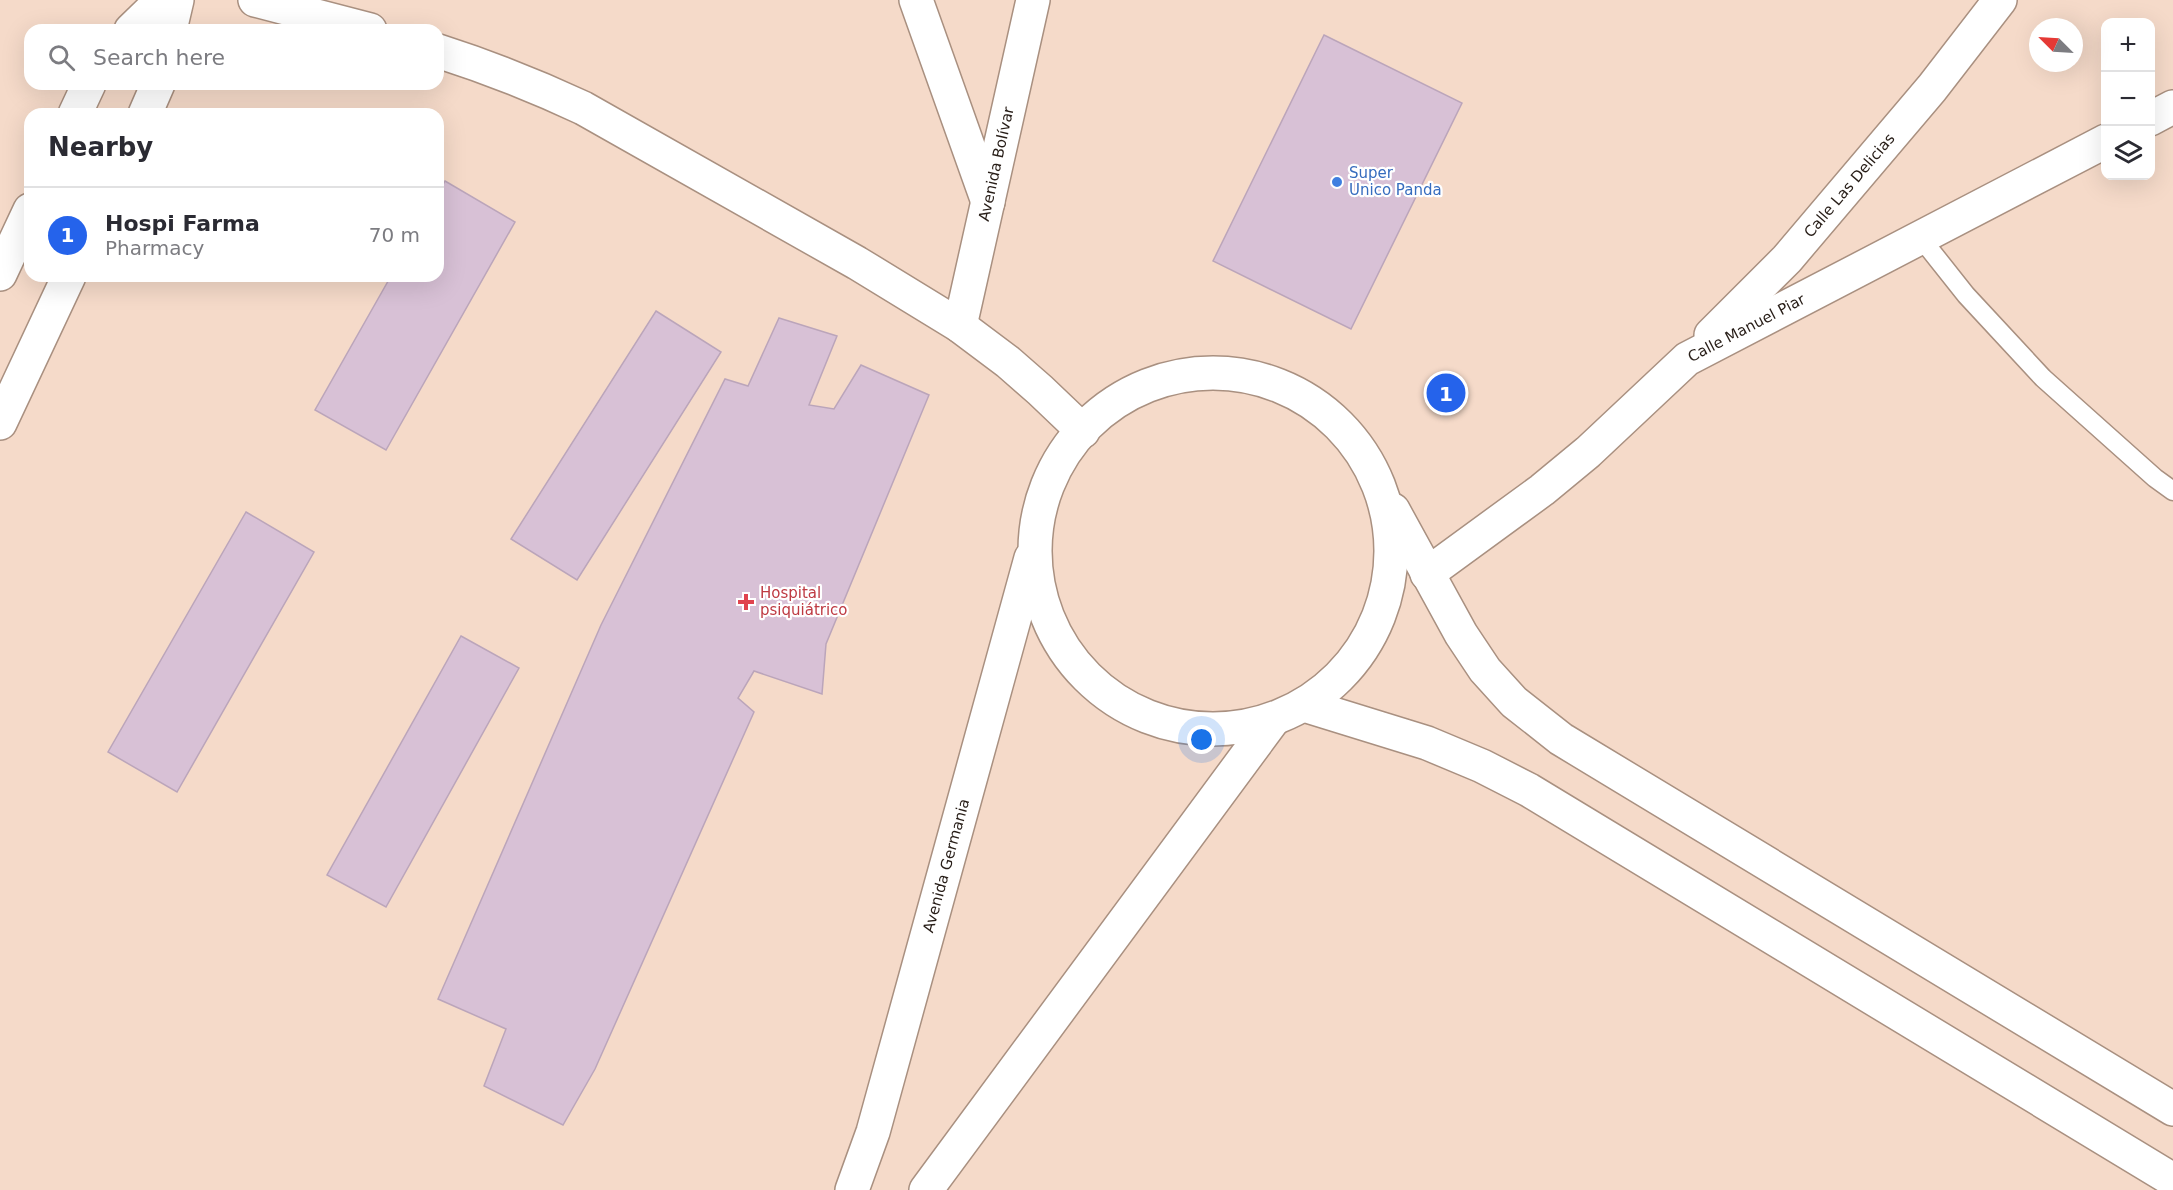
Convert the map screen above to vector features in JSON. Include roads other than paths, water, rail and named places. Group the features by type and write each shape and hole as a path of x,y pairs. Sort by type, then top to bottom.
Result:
{"street":[{"path":"137,24 162,0"},
{"path":"171,24 177,0"},
{"path":"255,0 347,24"},
{"path":"916,0 988,202"},
{"name":"Avenida Bolívar","path":"960,326 1033,0"},
{"name":"Calle Las Delicias","path":"1687,359 1787,259 1932,88 2000,0"},
{"path":"444,53 538,87 583,108 857,263 960,326 1024,376 1083,431"},
{"path":"78,108 86,90"},
{"path":"148,108 155,90"},
{"path":"2155,116 2173,107"},
{"name":"Calle Manuel Piar","path":"1427,574 1542,490 1588,452 1687,359 2101,144"},
{"path":"0,274 24,223"},
{"path":"0,423 66,282"},
{"path":"1382,490 1390,525 1392,560 1386,594 1374,628 1356,658 1332,684 1304,705 1273,720 1238,728 1203,730 1169,724 1136,712 1106,694 1080,671 1059,642 1045,611 1036,577 1035,541 1040,507 1053,473 1071,443 1094,417 1123,397 1155,382 1188,373 1223,371 1258,377 1291,389 1321,407 1347,430 1367,459 1427,574 1461,634 1485,670 1514,702 1547,729 2173,1109"},
{"name":"Avenida Germania","path":"852,1190 873,1132 1035,541"},
{"path":"1304,705 1427,743 1482,766 1529,790 2173,1180"},
{"path":"926,1190 1273,720"}],"lane":[{"path":"1920,237 1966,295 2043,378 2155,478 2173,491"}],"place":[{"name":"Super Unico Panda","path":"1337,182"},
{"name":"Hospi Farma","path":"1446,393"},
{"name":"Hospital psiquiátrico","path":"746,602"}]}
